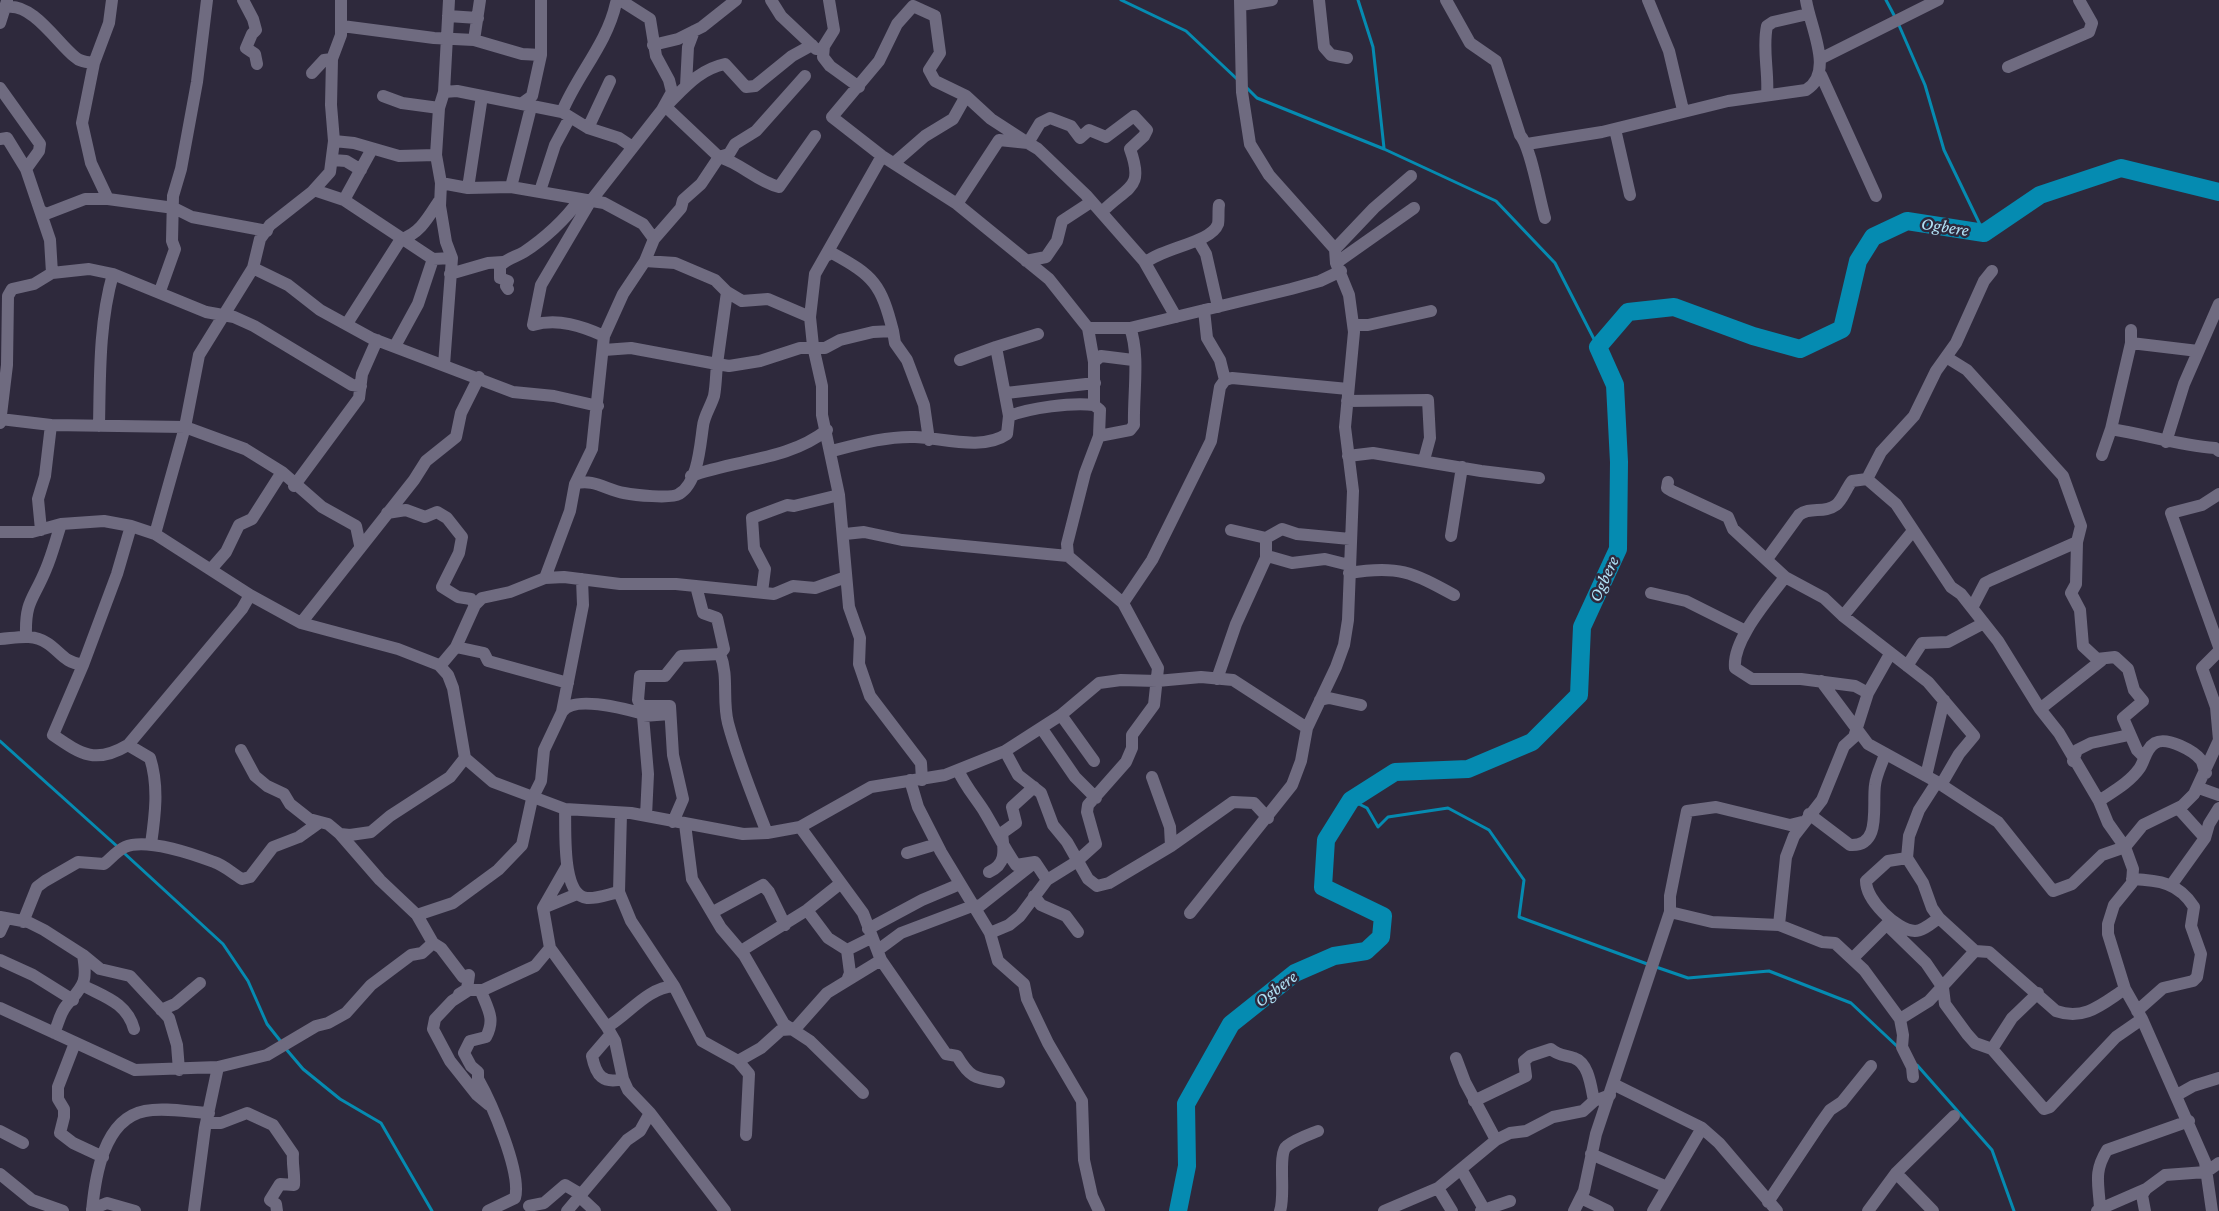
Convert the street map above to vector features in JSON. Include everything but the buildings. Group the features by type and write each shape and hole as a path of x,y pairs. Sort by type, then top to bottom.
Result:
{"street":[{"path":"108,199 91,163 82,123 94,63 109,23 112,0"},
{"path":"160,291 176,249 172,241 173,196 181,169 197,82 207,0"},
{"path":"243,0 256,30 246,48 255,54 257,64"},
{"path":"155,534 185,427 199,355 253,268 260,239 270,225 314,190 330,172 334,141 331,105 332,59 341,35 341,0"},
{"path":"444,365 452,258 446,242 439,201 441,183 436,155 439,108 444,92 449,0"},
{"path":"474,40 480,0"},
{"path":"511,187 526,106 532,96 541,55 541,0"},
{"path":"540,191 565,116 569,94 599,46 616,3 620,0 650,19 653,29 653,45 672,92 664,108"},
{"path":"653,45 678,39 694,31 736,0"},
{"path":"771,0 781,16 812,45 830,66 859,87"},
{"path":"823,57 824,46 834,30 830,0"},
{"path":"1190,914 1292,785 1301,760 1306,728 1344,645 1348,620 1353,491 1345,428 1353,325 1349,295 1338,267 1335,249 1269,175 1250,144 1242,92 1241,3 1272,0"},
{"path":"1319,0 1324,47 1331,55 1347,58"},
{"path":"1446,0 1470,43 1496,61 1520,135 1527,144 1534,182 1545,218"},
{"path":"1648,0 1669,51 1683,110"},
{"path":"1806,0 1820,59 1821,75 1876,196"},
{"path":"1820,59 1938,0"},
{"path":"2008,67 2089,32 2092,22 2079,0"},
{"path":"0,23 7,4 14,6 49,29 75,57 94,63"},
{"path":"1065,552 1085,473 1099,436 1092,406 1095,383 1094,362 1088,328 1049,279 957,204 882,156 832,117 879,61 897,24 913,6 935,16 940,53 929,70 935,81 966,96 991,119 1052,161 1102,212 1145,263 1176,317"},
{"path":"1767,95 1769,75 1766,62 1767,26 1773,22 1808,14"},
{"path":"448,16 478,18"},
{"path":"342,26 474,40 522,54 541,55"},
{"path":"686,86 688,47 694,31"},
{"path":"450,274 488,263 503,262 524,252 585,201 664,108 686,86 711,67 725,64 746,87 755,86 792,56 812,45"},
{"path":"312,73 324,60 332,59"},
{"path":"1527,144 1615,129 1683,110 1806,90 1814,85 1821,75"},
{"path":"546,578 570,511 575,484 592,449 604,336 623,294 645,261 654,239 681,208 683,200 702,184 718,157 729,154 735,144 756,131 805,76"},
{"path":"588,128 610,81"},
{"path":"0,88 40,144 39,150 26,169"},
{"path":"444,92 457,91 565,116 588,128 619,138 631,146"},
{"path":"383,96 402,103 439,108"},
{"path":"468,188 482,96"},
{"path":"894,163 925,136 953,119 966,96"},
{"path":"664,108 718,157 729,160 760,180 779,187 815,136"},
{"path":"1028,143 1040,123 1050,118 1071,126 1080,138 1089,130 1106,137 1134,116 1147,130 1130,149 1138,171 1130,189 1102,212"},
{"path":"1615,129 1630,195"},
{"path":"0,139 6,138 26,169 50,240 52,273"},
{"path":"957,204 999,140 1028,143"},
{"path":"334,141 354,143 399,156 436,155"},
{"path":"344,200 372,149"},
{"path":"882,156 812,283 810,317 813,346 822,386 822,415 832,451 840,495 845,534 849,607 860,638 859,664 862,679 870,696 921,763 916,780 918,807 937,844 990,933 998,961 1023,984 1027,999 1048,1043 1082,1101 1084,1160 1092,1196 1099,1211"},
{"path":"333,160 346,161 360,170"},
{"path":"1335,249 1374,208 1411,176"},
{"path":"441,183 468,188 511,187 604,203 643,224 654,239"},
{"path":"314,190 344,200 433,259 452,258"},
{"path":"41,211 46,214 85,199 108,199 174,208 192,217 267,231"},
{"path":"348,322 401,239 411,237 439,201"},
{"path":"585,201 541,285 533,325 560,322 579,325 604,336"},
{"path":"1026,261 1046,257 1057,242 1062,221 1091,202"},
{"path":"1145,263 1176,246 1199,242 1218,224 1219,205"},
{"path":"1088,328 1130,328 1311,284 1338,267 1413,208"},
{"path":"1199,242 1206,254 1218,307"},
{"path":"826,256 832,253 854,265 878,285 895,343 907,360 924,405 929,440"},
{"path":"395,346 418,304 433,259"},
{"path":"645,261 675,263 715,280 727,292 742,301 768,299 810,317"},
{"path":"503,262 500,266 500,278 508,281 508,289"},
{"path":"360,545 356,526 322,507 294,486 282,472 245,449 185,427 51,425 0,421 7,365 8,296 16,286 34,284 52,273 89,268 113,274 160,291 206,312 254,326 352,385 361,386"},
{"path":"253,268 288,285 320,310 348,322 354,329 377,340 479,377 513,392 554,396 598,406"},
{"path":"1867,479 1881,452 1914,416 1936,371 1956,343 1984,281 1992,272"},
{"path":"99,426 100,359 106,304 113,274"},
{"path":"575,484 590,482 624,493 675,496 682,492 697,464 703,426 714,396 727,292"},
{"path":"2166,442 2198,351 2219,304"},
{"path":"1204,310 1207,338 1220,360 1225,380"},
{"path":"1353,325 1368,325 1431,311"},
{"path":"1099,436 1130,430 1134,425 1133,360 1136,345 1130,328"},
{"path":"2102,455 2112,429 2131,343 2131,330"},
{"path":"604,350 631,348 729,366 760,361 813,346 825,348 840,340 873,332 892,331"},
{"path":"960,360 1038,334"},
{"path":"294,486 359,398 362,374 377,340"},
{"path":"2131,343 2198,351"},
{"path":"832,451 886,439 916,437 929,440 996,440 1007,434 1009,416 996,347"},
{"path":"1094,362 1101,356 1133,360"},
{"path":"1946,357 1966,370 2063,476 2081,526 2076,584 2071,593 2080,610 2083,646 2102,660"},
{"path":"301,623 426,461 456,437 461,413 479,377"},
{"path":"1124,603 1152,560 1211,441 1220,387 1225,380 1232,378 1347,395 1428,400 1430,438 1424,460"},
{"path":"1006,393 1095,383"},
{"path":"1009,416 1022,411 1092,406"},
{"path":"41,530 38,499 45,476 51,425"},
{"path":"2112,429 2166,442 2215,448 2219,451"},
{"path":"691,476 721,465 745,464 787,452 810,443 827,430"},
{"path":"1348,456 1373,453 1539,478"},
{"path":"1450,536 1462,467"},
{"path":"212,568 226,552 239,525 252,519 282,472"},
{"path":"1767,559 1799,515 1804,511 1823,511 1838,504 1852,481 1867,479 1896,504 1912,532 1928,550 1951,587 1961,594 1984,623 2058,733 2099,801 2108,823 2125,847 2133,869 2132,879 2114,905 2108,924 2108,934 2125,989 2140,1015 2177,1095 2205,1162 2212,1211"},
{"path":"1668,482 1667,488 1672,491 1728,517 1733,529 1785,578 1824,598 1843,616 1907,666 1944,700 1960,723 1974,736 1935,781 1909,836 1907,858 1923,883 1932,908 1939,918 1975,951 1989,952 2056,1011 2076,1016 2086,1014 2125,989"},
{"path":"1821,681 1868,744 1935,781 1998,822 2053,891 2072,884 2102,855 2125,847 2142,825 2178,808 2199,788 2219,740 2216,707 2202,668 2219,649 2171,513 2202,505 2219,494"},
{"path":"762,592 765,569 754,548 752,518 787,505 794,506 840,495"},
{"path":"387,513 406,510 425,517 436,512 447,518 462,537 459,553 442,587 458,597 471,599 475,605"},
{"path":"0,532 41,530 60,524 104,521 131,526 155,534 212,568 250,595 301,623 398,649 440,666 448,675 453,688 465,758 493,782 532,799 565,809 646,816 743,834 767,833 800,827 871,788 958,770 1005,751 1042,729 1099,683 1217,678 1233,680 1306,728"},
{"path":"26,635 26,615 29,604 46,570 60,524"},
{"path":"131,526 117,574 83,665 53,735 88,756 110,756 128,745 242,609 250,595"},
{"path":"1232,530 1266,538 1282,529 1297,534 1350,539"},
{"path":"845,534 864,532 902,540 1065,552 1124,603 1158,668 1154,705 1132,735 1132,748 1126,762 1088,805 1086,813 1096,844 1076,862 1047,880 1009,925 990,933"},
{"path":"1843,616 1912,532"},
{"path":"1217,678 1236,624 1266,558 1266,538"},
{"path":"1972,608 1985,583 2078,542"},
{"path":"1266,558 1271,557 1292,563 1325,559 1349,569 1402,571 1419,575 1454,595"},
{"path":"440,666 456,647 475,605 488,596 510,592 546,578 582,579 620,584 696,586 774,594 793,586 815,588 846,577"},
{"path":"1785,578 1746,631 1734,660 1734,668 1752,679 1821,681 1855,686 1868,693"},
{"path":"562,712 583,605 582,579"},
{"path":"696,586 703,613 717,618 724,649 720,654 681,656 665,676 640,676 638,700 641,706 670,706 673,755 683,799 679,823 692,879 721,928 741,951 787,1028 863,1093"},
{"path":"1651,593 1686,601 1746,631"},
{"path":"1907,666 1922,643 1948,642 1984,623"},
{"path":"1,639 26,635 47,643 61,658 83,665"},
{"path":"456,647 484,653 488,661 500,665 568,683"},
{"path":"720,654 725,665 728,722 743,776 767,833"},
{"path":"1779,924 1786,857 1805,818 1822,800 1845,746 1857,731 1868,693 1890,654"},
{"path":"2040,709 2102,660 2115,657 2128,669 2134,690 2143,701 2123,718 2129,735 2143,756"},
{"path":"1320,700 1329,698 1361,705"},
{"path":"1935,781 1944,700"},
{"path":"417,915 453,903 515,856 522,845 532,799 541,781 544,750 566,706 573,703 608,706 640,713 644,716 670,714"},
{"path":"1061,715 1094,761"},
{"path":"644,716 648,774 646,816"},
{"path":"1042,729 1075,777 1096,798"},
{"path":"2073,761 2077,750 2091,743 2129,735"},
{"path":"2099,801 2127,781 2140,768 2143,756 2155,743 2169,742 2201,761 2206,773"},
{"path":"128,745 150,758 156,775 156,816 151,844"},
{"path":"241,750 261,781 284,794 290,804 309,819 328,824 340,834 380,880 417,915 433,943 441,948 463,977 469,975 467,989 462,990 435,1019 433,1029 450,1061 477,1095 490,1106"},
{"path":"1005,751 1018,775 1041,793 1053,825 1067,842 1076,862 1097,886 1109,883 1171,846 1233,802 1254,803 1268,818"},
{"path":"1805,818 1850,845 1858,846 1868,841 1873,831 1875,783 1885,754"},
{"path":"340,834 371,832 390,816 450,777 465,758"},
{"path":"958,770 967,790 984,811 1016,865 1035,862"},
{"path":"1152,777 1170,827 1171,846"},
{"path":"989,872 1001,863 1004,848 1002,833 1016,823 1012,807 1034,787"},
{"path":"2199,788 2219,795"},
{"path":"1574,1211 1581,1198 1591,1154 1670,912 1670,896 1687,811 1716,807 1790,825 1805,818"},
{"path":"2178,808 2205,838"},
{"path":"2172,884 2205,838 2209,824 2219,808"},
{"path":"565,809 567,866 571,886 577,894 588,899 619,892"},
{"path":"621,813 619,892 631,921 675,986 702,1041 738,1061 749,1074 746,1135"},
{"path":"23,922 37,887 66,867 78,862 104,864 123,847 151,844 160,848 174,848 216,862 242,879 250,877 273,847 300,837 320,822"},
{"path":"800,827 863,913 880,955 946,1054 957,1056 968,1074 976,1078 999,1082"},
{"path":"907,853 937,844"},
{"path":"1907,858 1888,861 1866,881 1871,900 1926,963 1943,988 1945,1004 1967,1034 1975,1043 1992,1049 2044,1109 2050,1107 2140,1015 2163,988 2193,981 2197,977 2201,965 2199,947 2191,926 2194,907 2172,884 2157,880 2132,879"},
{"path":"1035,862 1047,880"},
{"path":"738,1061 761,1048 827,993 880,955 901,933 976,907 1035,862"},
{"path":"567,866 543,908 550,948 609,1030 628,1090 650,1113 725,1211"},
{"path":"741,951 785,925 842,883"},
{"path":"847,950 922,900 960,884"},
{"path":"713,912 763,885 769,891 785,925"},
{"path":"543,908 577,894"},
{"path":"1034,896 1041,905 1066,916 1078,932"},
{"path":"807,910 828,938 847,950"},
{"path":"1670,912 1712,922 1779,924 1822,942 1835,943 1884,995 1900,1018 1903,1035 1902,1047 1912,1067 1913,1077"},
{"path":"0,932 3,918 23,922 44,930 100,969 129,976 169,1018 178,1070"},
{"path":"1889,922 1899,927 1918,931 1939,918"},
{"path":"1852,959 1889,922"},
{"path":"0,1008 135,1070 218,1067 267,1055 316,1026 328,1023 346,1012 371,985 411,955 422,953 433,943"},
{"path":"452,1001 469,990 483,990 535,966 550,948"},
{"path":"847,950 850,973 848,978"},
{"path":"1900,1018 1915,1011 1943,988 1975,951"},
{"path":"54,1033 65,1007 84,986 86,972 83,955"},
{"path":"0,960 33,975 73,1000"},
{"path":"161,1010 176,1004 200,983"},
{"path":"84,986 111,999 126,1010 134,1029"},
{"path":"623,1079 611,1082 603,1080 598,1075 592,1056 609,1030 658,988 675,986"},
{"path":"483,990 482,994 492,1020 491,1027 486,1037 470,1041 464,1053 471,1066 478,1072 478,1079 490,1106 513,1172 517,1189 515,1198"},
{"path":"145,992 176,1004"},
{"path":"1992,1049 2012,1018 2038,993"},
{"path":"75,1043 58,1087 58,1100 64,1109 60,1133 73,1143 103,1157"},
{"path":"1474,1101 1526,1076 1524,1061 1530,1056 1551,1049 1554,1053 1575,1058 1582,1065 1590,1077 1594,1101"},
{"path":"1456,1058 1474,1101 1496,1140"},
{"path":"1611,1090 1702,1128 1719,1143 1773,1206 1820,1124 1830,1110 1842,1102 1871,1066"},
{"path":"195,1211 208,1118 218,1067"},
{"path":"2177,1095 2193,1086 2219,1078"},
{"path":"1384,1211 1438,1188 1496,1140 1510,1133 1526,1131 1553,1118 1583,1111 1611,1090"},
{"path":"91,1210 103,1157 115,1130 144,1111 208,1118 221,1123 247,1113 273,1125 293,1154 291,1170 294,1185 280,1184 272,1193 270,1200 276,1204 277,1211"},
{"path":"567,1211 627,1140 640,1131 650,1113"},
{"path":"1868,1211 1896,1173 1954,1116"},
{"path":"2189,1121 2107,1150 2098,1164 2096,1181 2100,1189 2098,1210 2146,1189 2164,1175 2206,1172 2219,1163"},
{"path":"1653,1211 1702,1128"},
{"path":"0,1131 23,1143"},
{"path":"1280,1211 1284,1188 1281,1152 1285,1146 1318,1131"},
{"path":"1591,1154 1667,1187"},
{"path":"1461,1168 1482,1210 1510,1201"},
{"path":"1896,1173 1933,1211"},
{"path":"0,1174 32,1200 63,1211"},
{"path":"515,1198 530,1208 544,1203 566,1185 581,1196 595,1211"},
{"path":"1438,1188 1452,1211"},
{"path":"2145,1211 2142,1195 2146,1189"},
{"path":"488,1211 515,1198"},
{"path":"1581,1198 1608,1211"},
{"path":"91,1210 107,1203 135,1211"}],"waterway":[{"path":"1121,0 1186,31 1237,79"},
{"path":"1358,0 1373,47 1384,148"},
{"path":"1886,0 1895,17"},
{"path":"1898,23 1925,85 1944,150 1984,233"},
{"path":"1246,87 1257,98 1384,149 1496,201 1555,263 1598,347"},
{"name":"Ogbere","path":"1178,1211 1187,1166 1186,1104 1231,1024 1295,973 1334,956 1366,951 1381,937 1383,916 1323,887 1326,840 1351,800 1395,772 1468,769 1532,742 1579,695 1582,627 1618,549 1619,462 1615,385 1598,347 1628,312 1674,307 1753,336 1800,349 1842,329 1858,261 1873,237 1907,221 1984,233 2040,195 2121,168 2219,192"},
{"path":"0,741 119,848"},
{"path":"1351,800 1367,808 1378,827 1388,817 1448,808 1489,830 1524,880 1519,917 1650,965"},
{"path":"124,853 223,944 248,981 267,1024 282,1043"},
{"path":"1656,967 1688,978 1769,971 1851,1003 1899,1048"},
{"path":"286,1049 303,1069 340,1099 381,1123 432,1211"},
{"path":"1917,1065 1992,1150 2014,1211"}]}
